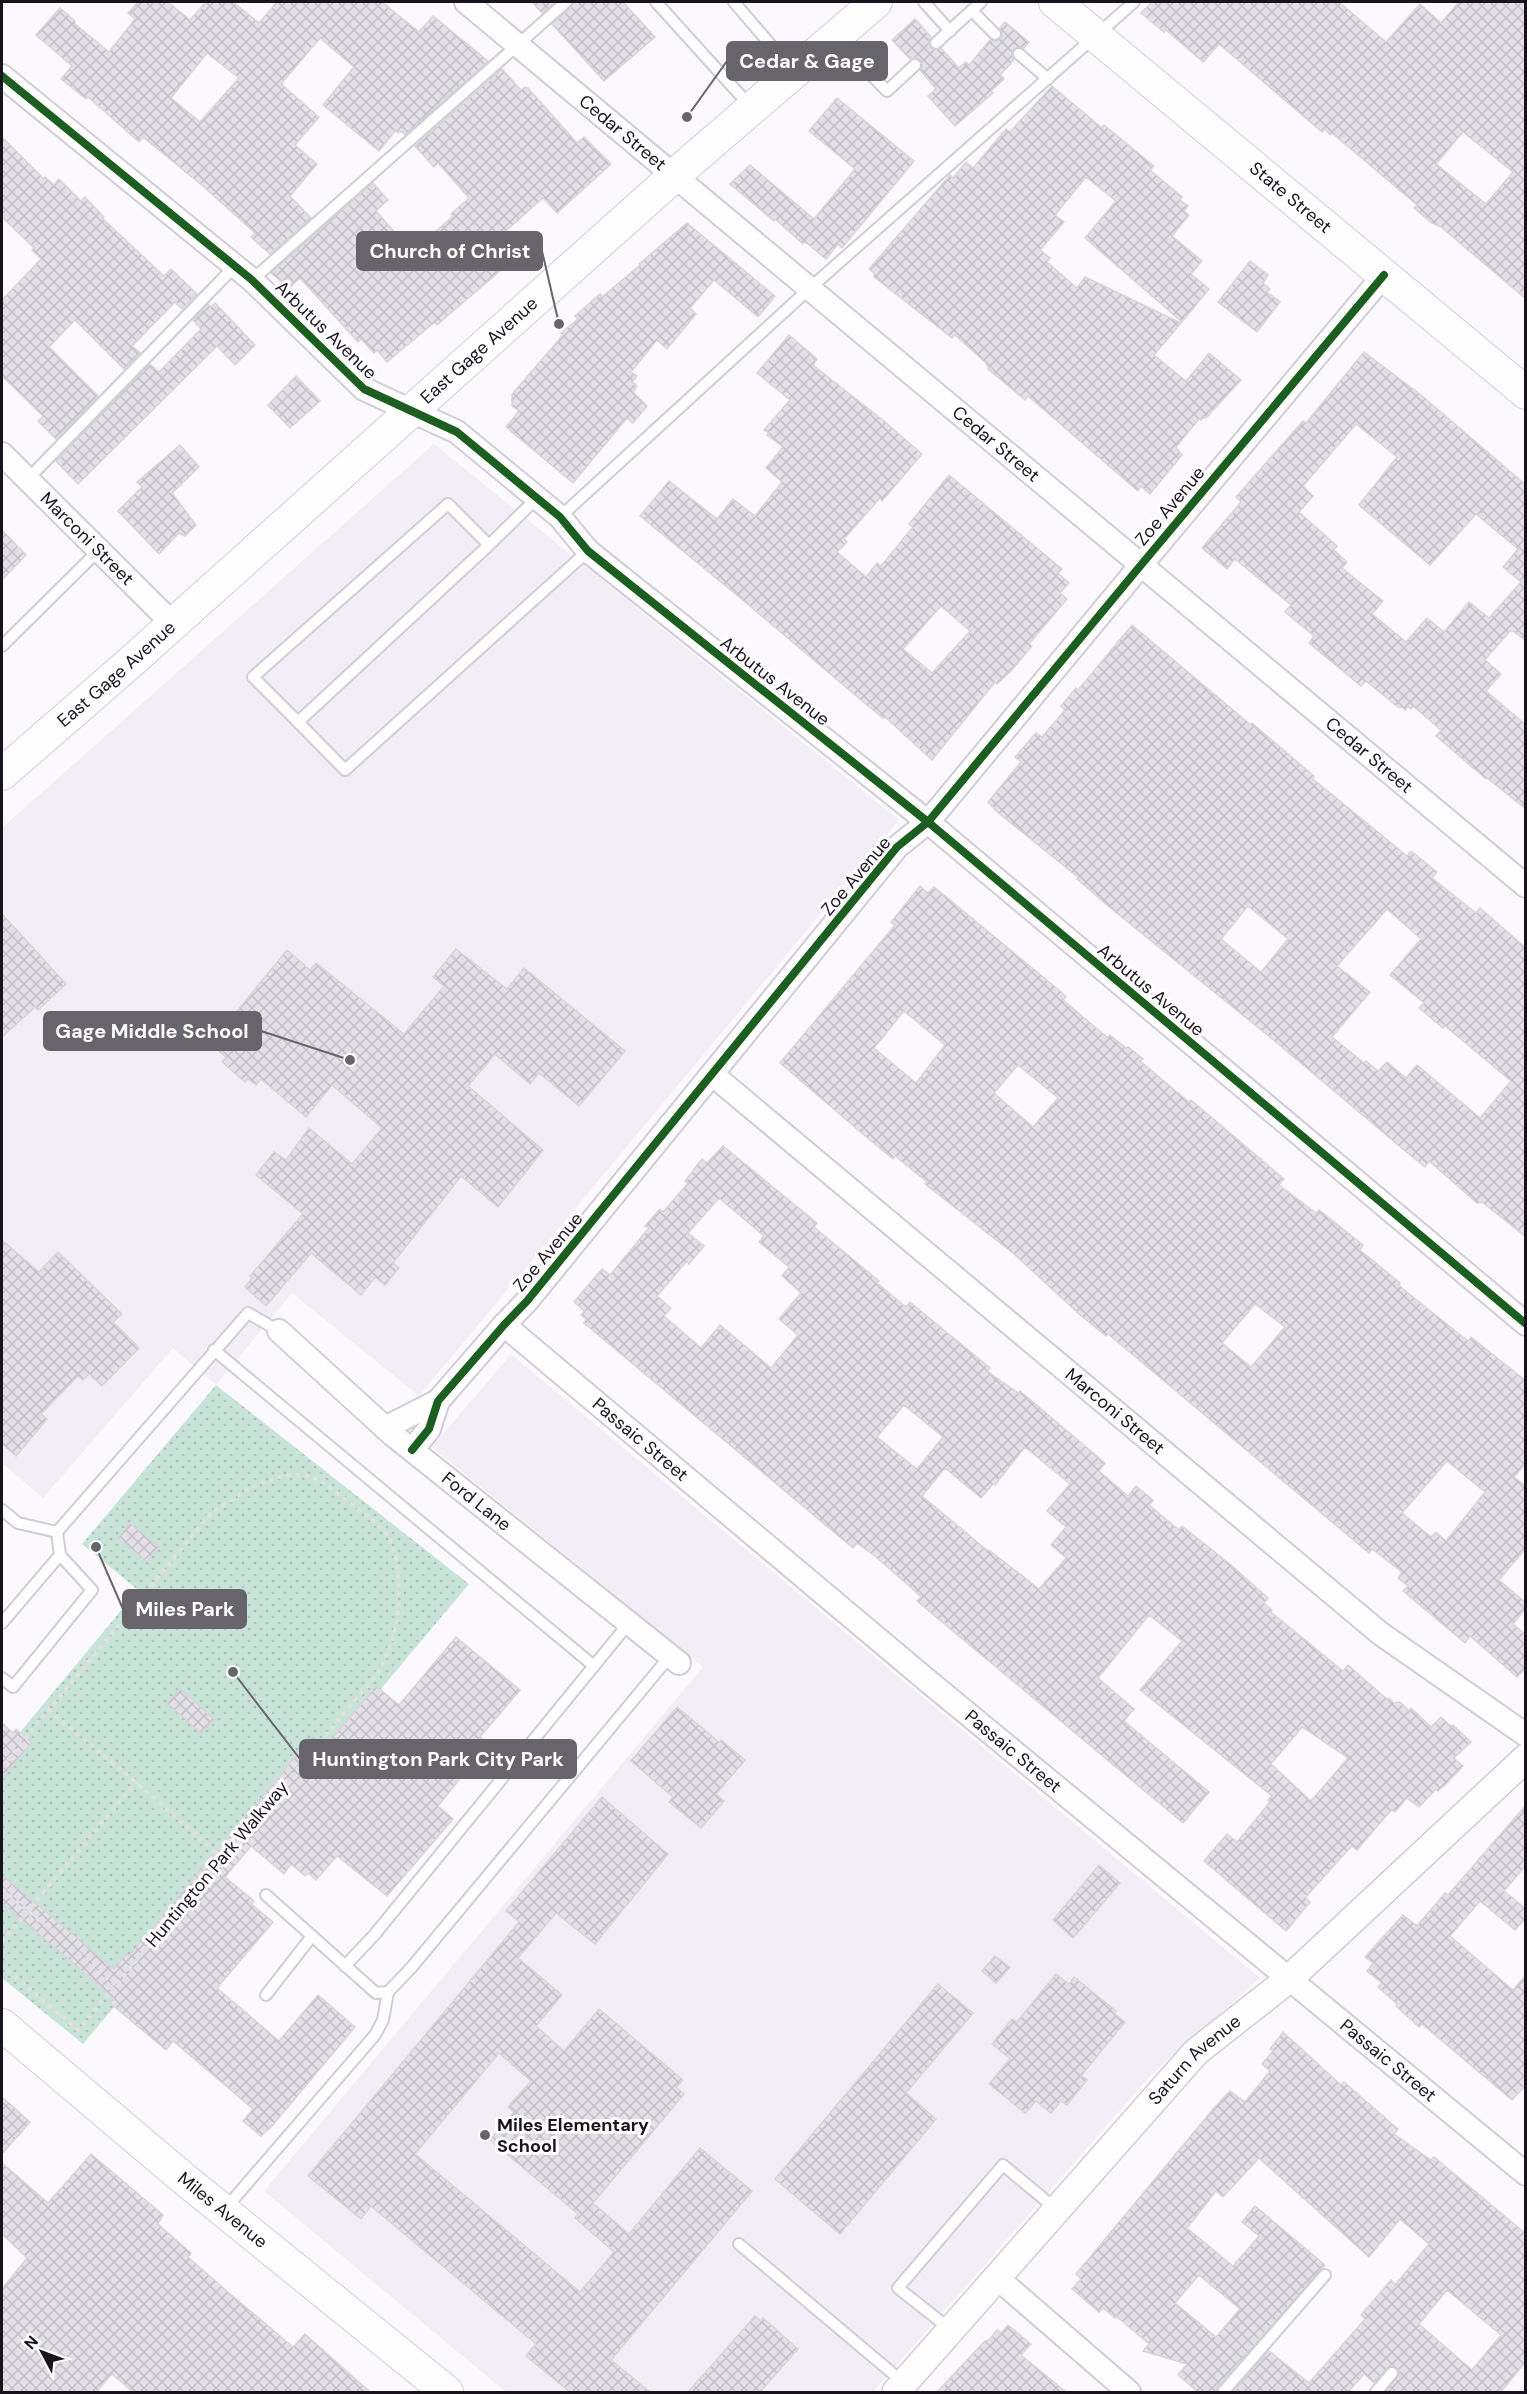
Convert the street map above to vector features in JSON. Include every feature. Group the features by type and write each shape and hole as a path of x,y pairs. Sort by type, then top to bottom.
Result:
{"main road":[{"name":"East Gage Avenue","path":"7,766 173,624 408,411 751,107 876,2"},
{"name":"State Street","path":"1055,2 1526,393"},
{"name":"Miles Avenue","path":"2,2025 224,2211 447,2392"}],"street":[{"name":"Cedar Street","path":"466,2 1526,886"},
{"name":"Arbutus Avenue","path":"2,76 244,273 364,389 457,432 560,517 588,551 928,822 1526,1324"},
{"name":"Zoe Avenue","path":"385,1428 438,1401 528,1301 897,847 928,822 1384,275"},
{"name":"Marconi Street","path":"2,454 173,624"},
{"name":"Marconi Street","path":"713,1075 1381,1634 1526,1735"},
{"name":"Passaic Street","path":"504,1325 892,1651 1526,2174"},
{"name":"Ford Lane","path":"279,1331 385,1428 630,1622 674,1660"},
{"name":"Zoe Avenue","path":"412,1450 429,1428 438,1401"},
{"name":"Saturn Avenue","path":"900,2388 1196,2052 1289,1979 1526,1758"},
{"path":"996,2277 1129,2392"}],"lane":[{"path":"27,480 244,273 566,2"},
{"path":"656,2 751,107"},
{"path":"734,2 793,72"},
{"path":"924,2 950,31"},
{"path":"936,43 981,2"},
{"path":"560,517 809,289 1134,2"},
{"path":"972,11 995,34"},
{"path":"834,37 887,91 915,64"},
{"path":"1019,54 1048,79"},
{"path":"298,722 537,498"},
{"path":"489,544 448,504 253,677 345,770 588,551"},
{"path":"2,646 98,551"},
{"path":"2,1678 13,1687 92,1590 60,1555 57,1532 248,1313 279,1331"},
{"path":"214,1350 594,1666"},
{"path":"2,1510 18,1523 57,1532"},
{"path":"2,1623 60,1555"},
{"path":"345,1966 375,1934 630,1622"},
{"path":"224,2211 375,2035 383,2020 388,1992 419,1959 674,1660"},
{"path":"267,1895 376,1993 388,1992"},
{"path":"266,1995 312,1936"},
{"path":"950,2330 898,2288 1003,2165 1056,2209"},
{"path":"739,2244 900,2388"},
{"path":"1223,2392 1325,2275"},
{"path":"1376,2392 1392,2373"}],"path":[{"path":"48,1710 136,1782 222,1858"},
{"path":"2,1942 136,1782"},
{"path":"2,1889 116,1985"}],"shaded area":[{"path":"434,444 899,820 419,1396 292,1293 216,1385 173,1348 43,1498 2,1463 2,828"},
{"path":"511,1354 1260,1978 1151,2075 873,2392 506,2392 264,2191 703,1667 432,1447"}],"green space":[{"path":"216,1385 469,1584 83,2044 2,1978 2,1754 138,1590 82,1544"}],"building":[{"path":"138,2 168,2 190,20 206,2 233,2 259,23 277,2 382,2 419,32 433,16 488,61 405,135 402,131 399,133 395,131 379,151 323,105 354,67 320,38 281,84 319,117 295,145 317,164 290,196 311,218 270,254 251,237 255,233 204,187 143,137 139,142 88,97 86,99 61,79 72,66 36,35 60,8 75,21 75,24 109,52 135,19 128,13","holes":["207,53 239,78 200,122 171,98"]},
{"path":"532,2 555,2 542,13"},
{"path":"573,2 623,2 655,37 604,81 552,24 571,8"},
{"path":"1152,2 1339,2 1386,42 1420,4 1441,23 1459,2 1526,2 1526,299 1441,227 1432,223 1414,208 1417,205 1332,133 1330,135 1325,129 1322,132 1219,44 1203,62 1166,30 1164,32 1141,13","holes":["1463,132 1513,172 1486,204 1436,164"]},
{"path":"915,19 931,37 929,44 931,48 937,50 941,48 959,68 966,62 969,65 990,40 1001,39 1000,28 1005,22 1029,42 1024,48 1014,49 1012,53 1014,60 1000,75 1004,79 991,91 993,93 955,126 928,96 936,89 920,70 921,60 910,59 892,40"},
{"path":"502,69 521,90 528,88 577,143 584,137 611,164 557,213 543,198 498,238 515,258 437,325 435,322 387,362 377,350 374,353 361,339 358,342 300,278 289,288 271,273 373,183 388,200 376,211 412,252 453,216 451,214 469,198 438,163 434,167 415,146"},
{"path":"1052,86 1102,128 1104,125 1154,166 1150,170 1182,197 1180,200 1188,206 1184,211 1189,215 1172,236 1202,261 1191,274 1209,289 1182,322 1085,238 1116,201 1086,177 1055,215 1064,222 1040,250 1050,258 1047,262 1077,288 1085,277 1181,323 1154,355 1186,381 1209,353 1241,380 1206,418 1199,419 1176,447 1182,455 1150,494 1141,486 1138,491 1028,396 1025,400 988,369 986,363 955,335 952,338 874,277 874,273 869,269 950,175 953,178 966,162 973,168 1006,129 1010,132"},
{"path":"837,98 914,161 842,248 838,244 826,259 808,244 804,242 803,244 730,184 750,165 814,219 855,169 809,131"},
{"path":"2,137 44,179 45,177 54,185 59,179 81,201 85,197 104,217 102,218 164,276 171,269 197,294 182,309 175,302 132,346 140,353 124,369 75,320 49,347 98,396 56,439 38,421 43,416 2,376 2,300 41,259 32,250 34,248 2,217"},
{"path":"687,223 775,296 758,317 714,280 690,308 696,314 667,349 657,340 631,372 637,376 632,382 637,386 633,392 647,406 633,423 627,418 573,483 506,427 519,411 512,406 512,394 563,335 561,333 578,319 575,316 600,294 602,297"},
{"path":"1250,261 1268,275 1263,283 1270,289 1267,292 1280,302 1257,332 1218,302"},
{"path":"215,303 255,345 235,365 217,346 78,484 56,461 150,364 159,372 201,329 193,320 208,304 211,307"},
{"path":"789,335 817,359 813,365 922,454 882,501 880,498 844,539 847,542 837,552 866,577 877,563 881,566 913,527 909,524 949,475 1062,569 1058,573 1069,583 1060,593 1067,599 1029,644 1032,646 1011,671 997,684 995,682 932,760 885,717 883,718 640,516 669,481 717,519 733,499 755,516 782,482 766,468 783,447 764,430 790,400 757,373","holes":["941,606 970,631 932,673 903,649"]},
{"path":"1364,352 1421,395 1526,485 1526,641 1510,631 1485,660 1501,674 1486,691 1526,725 1526,809 1486,779 1436,736 1441,730 1413,706 1411,709 1408,706 1405,710 1402,707 1399,708 1366,681 1361,686 1309,643 1314,636 1285,612 1291,605 1235,559 1227,569 1202,548 1241,502 1236,497 1303,421 1306,423","holes":["1356,424 1397,457 1359,505 1430,565 1476,514 1518,549 1503,567 1521,582 1489,618 1469,602 1444,632 1427,618 1406,642 1372,614 1383,601 1342,568 1347,562 1334,550 1337,546 1299,512 1313,496 1303,486"]},
{"path":"296,376 320,401 290,428 268,405"},
{"path":"180,445 199,467 172,493 196,525 185,536 179,533 159,554 118,511 142,487 137,482"},
{"path":"2,530 26,555 2,580"},
{"path":"1132,625 1251,725 1252,723 1314,776 1313,779 1407,856 1411,851 1437,872 1432,878 1476,913 1480,908 1526,948 1526,1237 1482,1202 1477,1203 1429,1161 1425,1167 1410,1155 1271,1038 1108,906 1077,879 1079,878 988,802 1021,762 1015,757 1036,733 1042,737 1065,710 1061,706 1076,688 1078,690","holes":["1248,906 1288,939 1261,972 1221,939","1387,909 1421,939 1390,975 1424,1003 1419,1008 1443,1028 1445,1026 1511,1081 1480,1118 1417,1065 1406,1078 1387,1062 1378,1071 1366,1061 1364,1063 1332,1037 1370,992 1337,966"]},
{"path":"920,886 928,893 934,887 1066,996 1063,1000 1108,1038 1110,1035 1143,1059 1140,1061 1189,1102 1191,1100 1284,1179 1279,1185 1316,1213 1319,1210 1363,1245 1360,1250 1400,1283 1399,1285 1408,1293 1468,1341 1471,1337 1526,1381 1526,1463 1514,1477 1526,1486 1526,1548 1499,1580 1526,1603 1526,1608 1513,1624 1526,1635 1526,1668 1517,1677 1470,1636 1465,1643 1403,1591 1408,1586 1398,1578 1402,1572 1372,1549 1369,1553 1108,1334 1106,1336 1079,1314 1014,1254 925,1184 927,1182 895,1156 893,1159 780,1063 895,925 891,922","holes":["904,1011 945,1045 916,1083 874,1048","1018,1065 1058,1098 1033,1127 994,1093","1255,1304 1285,1327 1251,1367 1222,1343","1447,1461 1485,1492 1446,1541 1436,1532 1431,1537 1402,1513"]},
{"path":"2,914 66,984 38,1010 35,1007 2,1037"},
{"path":"456,949 507,989 524,968 625,1051 579,1106 539,1073 530,1084 495,1054 468,1086 543,1150 498,1207 461,1176 393,1263 399,1268 385,1285 375,1277 361,1295 311,1253 266,1306 245,1287 252,1278 250,1276 303,1214 256,1175 274,1152 286,1160 309,1128 352,1164 382,1128 332,1085 306,1117 261,1079 256,1085 248,1079 245,1082 222,1062 226,1057 210,1044 287,950 310,970 316,963 404,1034 444,986 433,977"},
{"path":"723,1146 817,1223 814,1227 879,1281 877,1283 906,1307 910,1302 990,1368 987,1371 1018,1393 1020,1391 1105,1463 1099,1471 1128,1496 1136,1486 1153,1500 1149,1505 1179,1530 1182,1526 1231,1565 1268,1598 1264,1603 1272,1610 1271,1612 1343,1671 1348,1665 1388,1700 1389,1698 1394,1703 1400,1702 1409,1711 1411,1708 1431,1727 1441,1717 1452,1727 1453,1725 1471,1742 1454,1758 1463,1766 1419,1807 1407,1798 1395,1812 1392,1810 1386,1816 1357,1850 1352,1846 1305,1898 1310,1902 1286,1931 1204,1861 1227,1834 1237,1842 1270,1802 1268,1800 1272,1796 1140,1690 1182,1641 1149,1615 1098,1678 1134,1709 1124,1721 1209,1792 1183,1823 917,1601 921,1597 876,1557 857,1543 853,1548 584,1323 586,1319 581,1315 584,1311 574,1302 602,1269 610,1275 649,1228 645,1226 660,1209 663,1212 688,1183 685,1181 702,1159 707,1163","holes":["719,1198 764,1236 759,1242 789,1267 782,1276 801,1293 779,1319 798,1335 771,1368 720,1325 701,1348 664,1316 671,1308 657,1296 686,1262 689,1264 704,1246 688,1233","904,1405 943,1437 917,1469 877,1437","1025,1447 1070,1484 1047,1511 1066,1527 1051,1545 1066,1558 1039,1589 988,1551 922,1496 945,1468 981,1498 993,1484 995,1485","1302,1727 1348,1758 1311,1801 1271,1764"]},
{"path":"2,1240 39,1272 58,1252 122,1314 113,1322 139,1348 102,1386 89,1374 83,1380 78,1376 41,1414 47,1419 16,1456 2,1444"},
{"path":"130,1523 159,1547 147,1562 118,1538"},
{"path":"456,1637 520,1690 480,1737 488,1744 438,1806 453,1819 387,1896 337,1856 316,1880 308,1873 305,1876 291,1864 284,1874 251,1846 225,1877 254,1901 251,1904 273,1922 217,1988 279,2041 318,1995 355,2027 261,2136 243,2121 253,2109 173,2041 166,2050 110,2003 114,1999 100,1986 2,1903 2,1875 114,1969 127,1954 129,1956 313,1736 326,1746 376,1686 399,1705"},
{"path":"180,1689 214,1719 201,1733 167,1703"},
{"path":"677,1707 745,1760 716,1794 724,1801 701,1828 669,1802 673,1797 631,1761"},
{"path":"2,1723 13,1733 16,1729 32,1742 2,1779"},
{"path":"602,1797 668,1854 595,1944 556,1913 518,1958 562,1995 536,2026 564,2051 599,2009 683,2080 676,2087 684,2094 593,2203 629,2234 700,2148 752,2191 611,2360 650,2392 570,2392 526,2356 536,2344 371,2206 361,2219 308,2176 519,1922 506,1911","holes":["499,2053 531,2081 508,2107 514,2112 490,2140 578,2214 575,2218 614,2252 580,2292 415,2154"]},
{"path":"1526,1805 1526,1865 1504,1891 1526,1909 1526,1918 1515,1930 1480,1901 1450,1936 1513,1990 1526,1975 1526,2085 1512,2100 1422,2024 1419,2027 1396,2006 1397,2004 1378,1987 1382,1983 1367,1971 1373,1963 1365,1957 1403,1915 1417,1926 1445,1893 1448,1895"},
{"path":"1099,1865 1120,1883 1073,1938 1053,1920"},
{"path":"995,1956 1010,1967 996,1983 982,1971"},
{"path":"1056,1974 1069,1984 1074,1977 1116,2011 1114,2013 1125,2022 1081,2076 1087,2080 1067,2105 1061,2101 1051,2113 1036,2101 1025,2113 989,2084 1010,2059 992,2044 1012,2019 1017,2022"},
{"path":"938,1984 973,2013 906,2093 936,2119 840,2234 775,2179"},
{"path":"1283,2032 1341,2085 1344,2082 1398,2129 1394,2134 1431,2160 1434,2157 1526,2234 1526,2361 1501,2392 1385,2392 1399,2375 1399,2370 1393,2366 1387,2368 1374,2383 1364,2374 1348,2392 1233,2392 1269,2351 1309,2383 1365,2319 1361,2315 1391,2280 1395,2285 1429,2244 1400,2219 1369,2257 1259,2158 1223,2197 1216,2191 1187,2228 1233,2266 1259,2236 1242,2222 1255,2206 1325,2265 1217,2387 1216,2392 1198,2392 1178,2375 1187,2364 1143,2351 1149,2344 1116,2316 1115,2318 1103,2308 1099,2312 1072,2289 1081,2279 1076,2274 1214,2108 1230,2091 1245,2102 1270,2071 1262,2064 1273,2051 1270,2049","holes":["1199,2275 1240,2309 1216,2337 1175,2303","1447,2290 1501,2335 1472,2370 1419,2324"]},
{"path":"2,2097 30,2122 2,2154"},
{"path":"91,2154 163,2215 158,2224 191,2253 188,2257 229,2293 293,2347 305,2334 370,2392 133,2392 112,2374 96,2392 2,2392 2,2289 27,2258 2,2234 2,2163 48,2203"},
{"path":"755,2316 761,2321 763,2318 798,2349 760,2392 688,2392"},
{"path":"1008,2325 1031,2344 1021,2355 1066,2392 937,2392 985,2341 989,2340 997,2330 1001,2333"}],"cycle path":[{"path":"2,76 252,280 364,389 457,432 560,517 588,551 928,822 1526,1324"},
{"path":"412,1450 429,1429 438,1401 527,1301 897,847 928,822 1384,275"}],"place":[{"name":"Cedar & Gage","path":"687,117"},
{"name":"Church of Christ","path":"559,324"},
{"name":"Gage Middle School","path":"350,1060"},
{"name":"Miles Park","path":"96,1547"},
{"name":"Huntington Park City Park","path":"233,1672"},
{"name":"Miles Elementary School","path":"485,2135"}]}
